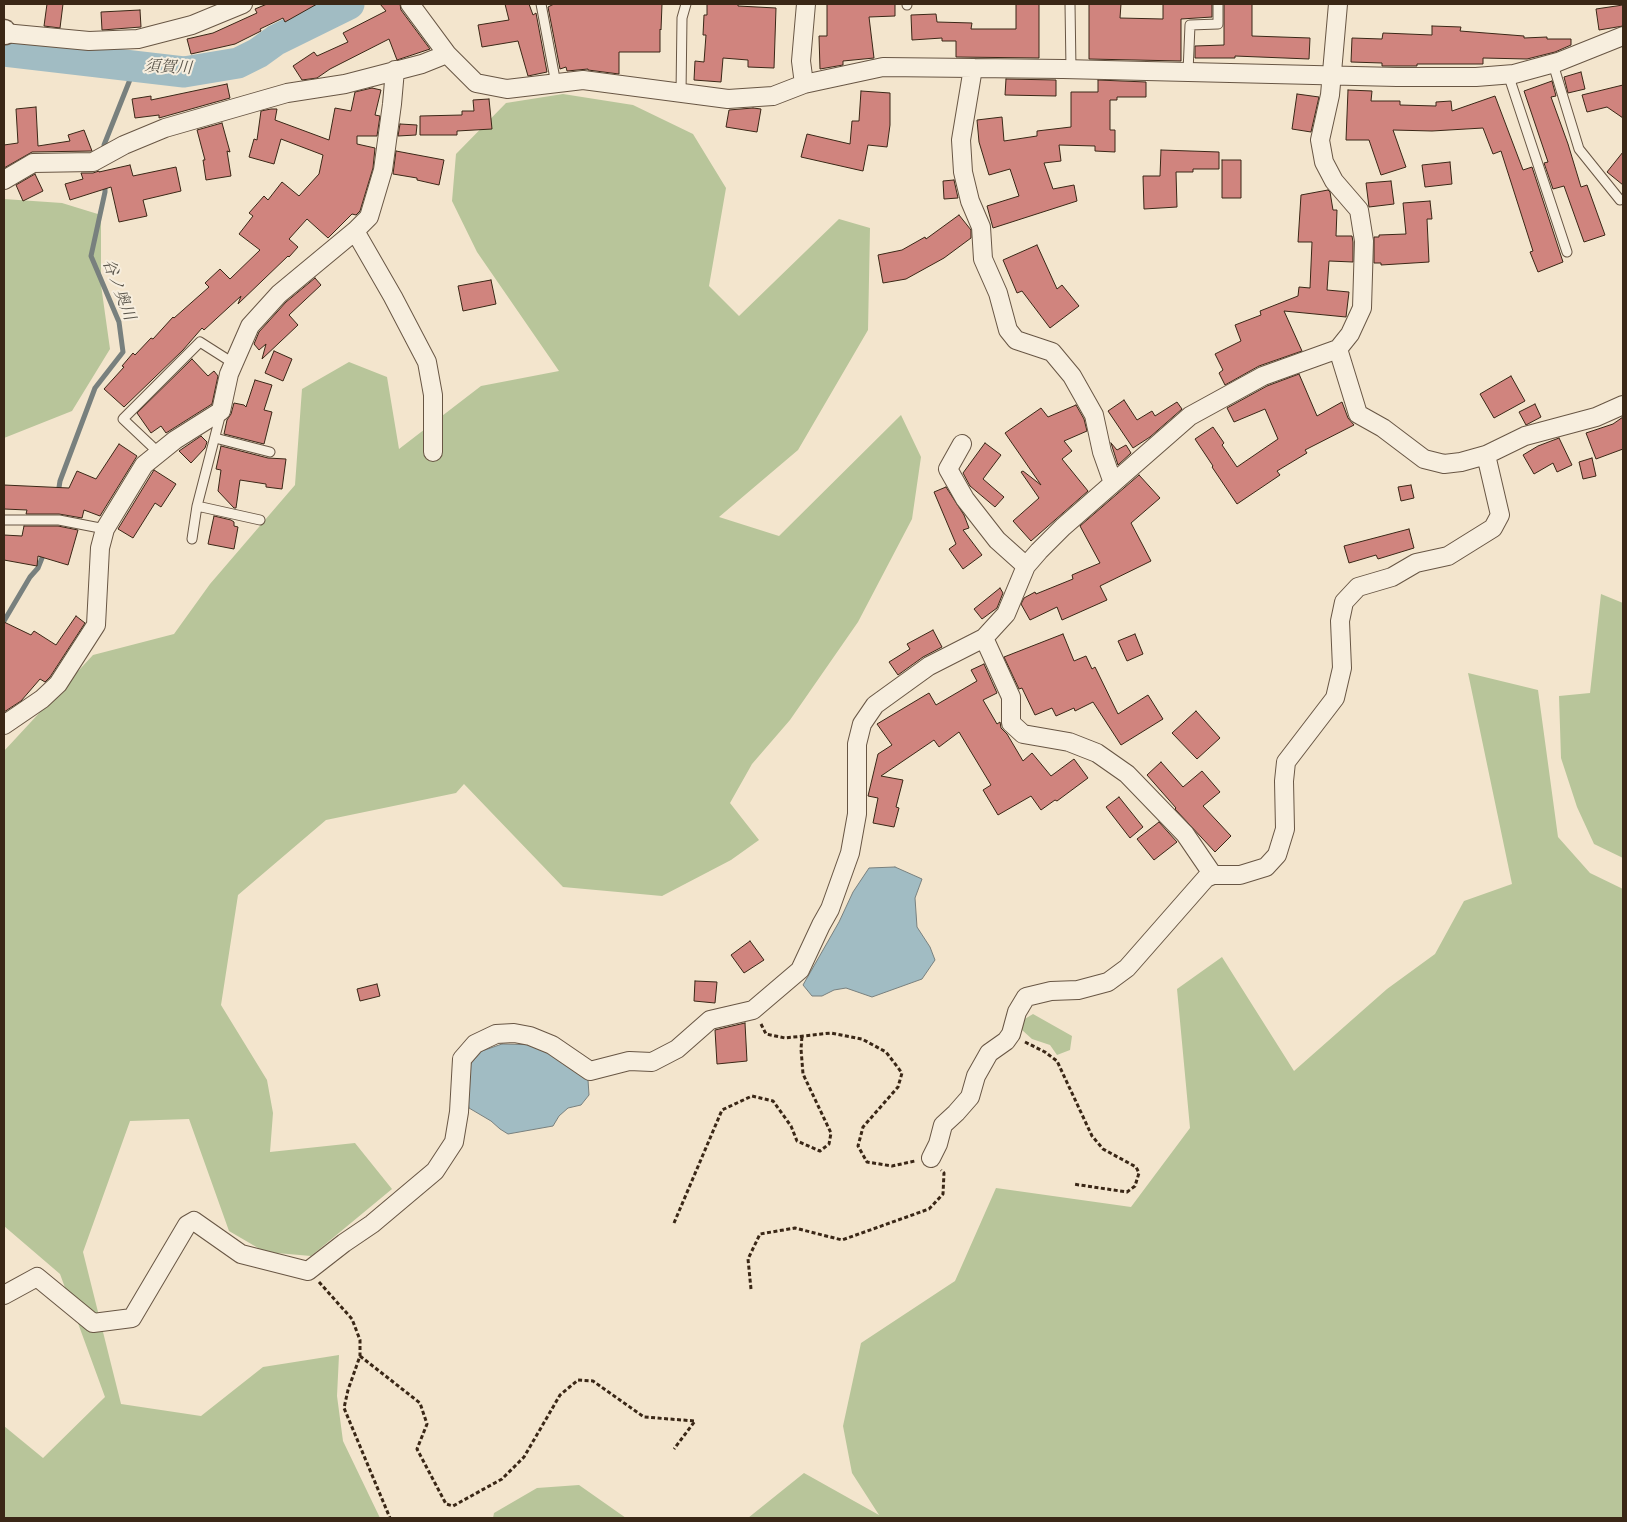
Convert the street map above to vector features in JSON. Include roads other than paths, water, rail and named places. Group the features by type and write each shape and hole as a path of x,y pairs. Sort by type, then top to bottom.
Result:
{"street":[{"path":"4,32 89,41 138,39 192,25 243,4"},
{"path":"410,4 447,54 476,84 507,89 583,80 728,100 773,96 804,84 883,67 1476,77 1508,74 1553,64 1623,36"},
{"path":"804,84 801,61 806,4"},
{"path":"4,1295 37,1277 92,1323 132,1318 187,1224 194,1220 242,1254 308,1271 372,1224 435,1171 454,1142 459,1112 462,1059 475,1044 496,1034 530,1036 552,1045 590,1071 629,1061 652,1062 677,1049 710,1020 753,1010 800,970 830,909 850,853 857,814 857,744 862,724 875,705 921,672 984,638 1006,614 1026,566 1062,527 1190,416 1263,376 1338,349 1350,334 1362,308 1364,241 1358,210 1334,181 1324,162 1320,140 1330,95 1338,4"},
{"path":"4,180 33,162 93,162 124,145 165,128 287,93 345,84 422,64 447,54"},
{"path":"973,68 961,140 963,172 970,201 981,227 983,258 998,293 1008,330 1016,340 1052,352 1072,376 1094,415 1102,452 1113,483"},
{"path":"4,726 42,699 58,684 96,625 100,548 105,529 144,465 176,440 221,411 229,374 250,326 279,294 355,231 368,217 383,170 395,70"},
{"path":"355,231 393,297 427,362 433,395 433,452"},
{"path":"1338,349 1358,414 1383,428 1424,459 1444,464 1461,462 1486,455 1525,436 1596,417 1623,405"},
{"path":"962,444 948,469 965,499 997,540 1026,566"},
{"path":"931,1158 938,1144 943,1125 970,1097 976,1076 989,1054 1006,1041 1011,1034 1017,1012 1026,997 1051,991 1078,990 1108,982 1127,968 1206,878 1213,875 1240,875 1266,867 1277,855 1285,830 1284,782 1286,762 1335,698 1342,668 1340,621 1344,602 1358,587 1392,577 1416,563 1448,556 1493,528 1500,515 1486,455"},
{"path":"984,638 1011,697 1011,723 1023,734 1069,742 1097,753 1127,774 1185,834 1213,875"}],"lane":[{"path":"541,4 556,84"},
{"path":"681,93 682,18 686,4"},
{"path":"1070,4 1071,69"},
{"path":"1188,72 1190,25 1218,24 1218,4"},
{"path":"1553,64 1579,149 1620,200"},
{"path":"1508,74 1567,252"},
{"path":"158,453 123,419 200,342 234,363"},
{"path":"192,539 197,506 221,411"},
{"path":"215,438 270,452"},
{"path":"197,506 260,520"},
{"path":"4,520 56,520 105,529"}],"water":[{"path":"895,867 922,879 915,898 917,927 930,947 935,960 922,979 872,997 846,988 834,990 822,996 812,996 803,985 839,922 853,892 869,868"},
{"path":"502,1044 542,1045 567,1062 588,1080 589,1095 581,1105 568,1108 559,1116 553,1126 508,1134 469,1108 465,1082 467,1068 482,1051"}],"waterway":[{"name":"須賀川","path":"4,51 184,72 238,63 258,53 276,40 349,4"},
{"name":"谷ノ奥川","path":"105,150 104,145 135,67"},
{"name":"谷ノ奥川","path":"58,494 60,481 95,388 123,352 119,322 91,256 105,192 105,184"},
{"name":"谷ノ奥川","path":"4,621 30,577 38,568 44,553"}]}
